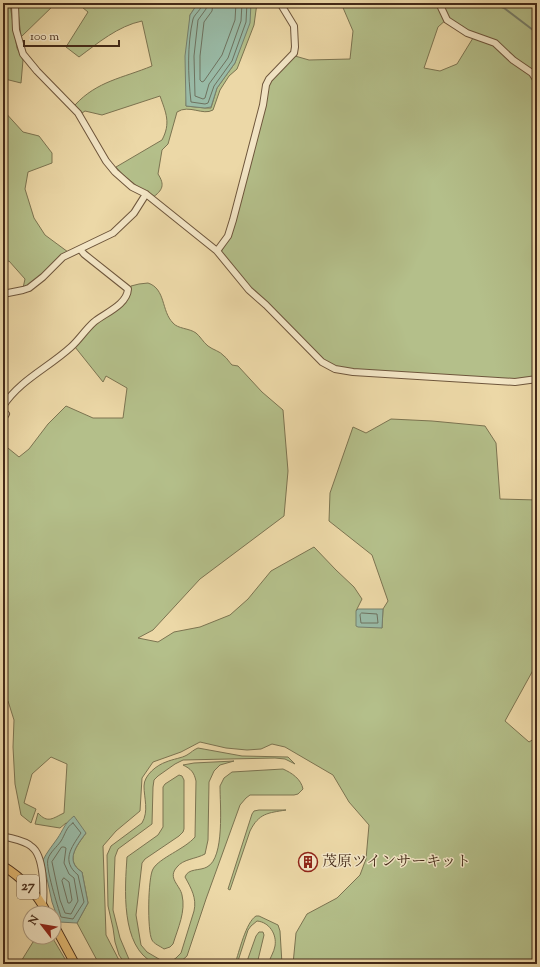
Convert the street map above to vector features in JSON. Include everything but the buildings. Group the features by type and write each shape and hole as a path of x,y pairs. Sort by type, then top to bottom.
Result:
{"main road":[{"name":"27","path":"3,866 13,872 24,882 43,904"},
{"path":"62,940 75,964"}],"street":[{"path":"13,3 16,30 23,54 37,71 78,113 106,161 115,172 132,187 146,194 217,251 249,290 266,305 316,356 335,369 361,372 515,382 537,379"},
{"path":"217,251 228,236 234,220 263,105 266,85 269,79 294,53 294,26 280,3"},
{"path":"439,3 447,20 467,32 495,43 513,60 532,73 537,81"},
{"path":"3,294 29,288 43,277 63,257 113,233 134,214 146,194"},
{"path":"3,406 9,396 19,386 72,346 88,327 122,302 128,293 128,289 84,254 80,249"},
{"path":"3,412 6,414 3,419"},
{"path":"3,836 26,843 36,851 39,858 44,890 43,904"}],"green space":[{"path":"3,3 9,3 10,5 17,48 23,60 21,83 5,79 3,85"},
{"path":"17,3 56,3 21,37"},
{"path":"77,3 198,3 190,15 186,106 211,108 217,88 235,63 250,12 251,3 257,3 254,25 237,69 229,76 220,90 213,110 205,112 186,109 177,112 168,144 162,150 158,174 162,181 162,187 161,190 152,198 122,174 116,167 162,140 165,134 167,118 160,96 102,115 85,111 82,113 75,105 92,90 101,85 152,66 142,21 133,23 117,31 79,57 66,47 88,12"},
{"path":"341,3 537,3 537,377 513,380 345,370 336,368 321,358 248,287 221,252 232,233 268,86 272,79 295,56 309,60 350,59 353,31","holes":["448,18 494,46 473,38 457,64 440,71 424,68 438,27"]},
{"path":"3,110 23,132 39,136 52,153 52,163 28,172 25,189 34,218 45,235 68,252 42,276 23,288 25,279 9,261 3,262"},
{"path":"148,283 158,290 169,318 175,325 196,333 206,344 222,354 232,365 238,366 262,392 283,410 288,471 284,516 200,579 153,630 138,638 158,642 174,632 200,627 230,615 248,599 271,571 314,547 354,587 362,599 356,611 382,628 383,609 388,601 372,555 329,521 330,493 353,427 366,433 391,419 485,426 496,443 500,499 537,500 537,663 505,721 529,742 537,737 537,964 533,964 531,962 530,964 293,964 296,933 307,914 337,898 360,875 366,859 369,825 349,802 333,775 285,747 272,744 261,749 247,750 226,748 200,742 181,752 153,762 142,778 140,811 116,831 103,846 106,935 121,964 99,964 77,923 88,903 82,872 74,863 73,858 76,848 86,833 66,823 60,828 35,824 38,813 45,818 51,819 64,813 67,764 51,757 32,774 24,803 36,809 31,823 21,815 15,784 13,747 14,720 8,701 3,699 3,444 19,457 29,449 48,424 66,406 93,418 123,418 127,388 106,376 103,382 75,347 90,328 119,306 131,286"},
{"path":"198,748 242,756 288,757 295,764 285,759 275,758 183,760 175,764 154,780 152,824 118,849 115,857 113,910 120,938 131,964 125,964 119,955 115,942 108,906 107,855 111,846 142,823 146,809 144,786 146,778 149,774 162,763 185,756"},
{"path":"234,761 220,765 214,771 209,782 208,840 205,854 183,862 174,871 173,875 175,881 182,895 183,907 173,944 164,949 152,940 150,935 150,882 151,874 156,865 166,857 185,846 195,837 196,781 192,771 183,765"},
{"path":"283,769 296,777 303,789 298,794 294,795 250,795 240,805 187,956 178,964 162,965 154,963 143,955 135,944 130,930 126,900 126,870 127,857 158,835 163,827 163,787 179,775 182,776 184,780 184,829 179,836 145,859 142,863 136,915 141,945 147,952 164,962 172,961 181,953 194,911 194,897 185,877 191,871 207,867 213,862 217,853 221,817 220,786 224,778 232,772"},
{"path":"286,810 265,815 253,825 230,890 228,889 252,814 254,811"},
{"path":"256,916 278,925 280,931 282,964 268,964 274,948 275,937 268,926 257,921 248,930 237,964 235,964 249,924"},
{"path":"259,932 263,932 264,935 257,964 246,964 256,936"},
{"path":"31,945 57,945 68,964 16,964 20,963"}],"water":[{"path":"198,3 251,3 250,23 235,63 217,88 211,107 205,108 186,106 185,56 190,15"},
{"path":"358,609 383,609 382,628 356,626 356,611"},
{"path":"74,816 86,833 76,848 73,858 77,868 82,872 88,903 77,923 62,922 62,905 53,905 43,860 70,819"}],"waterway":[{"path":"493,3 504,8 533,30 537,31"}],"place":[{"name":"茂原ツインサーキット","path":"308,862"}]}
